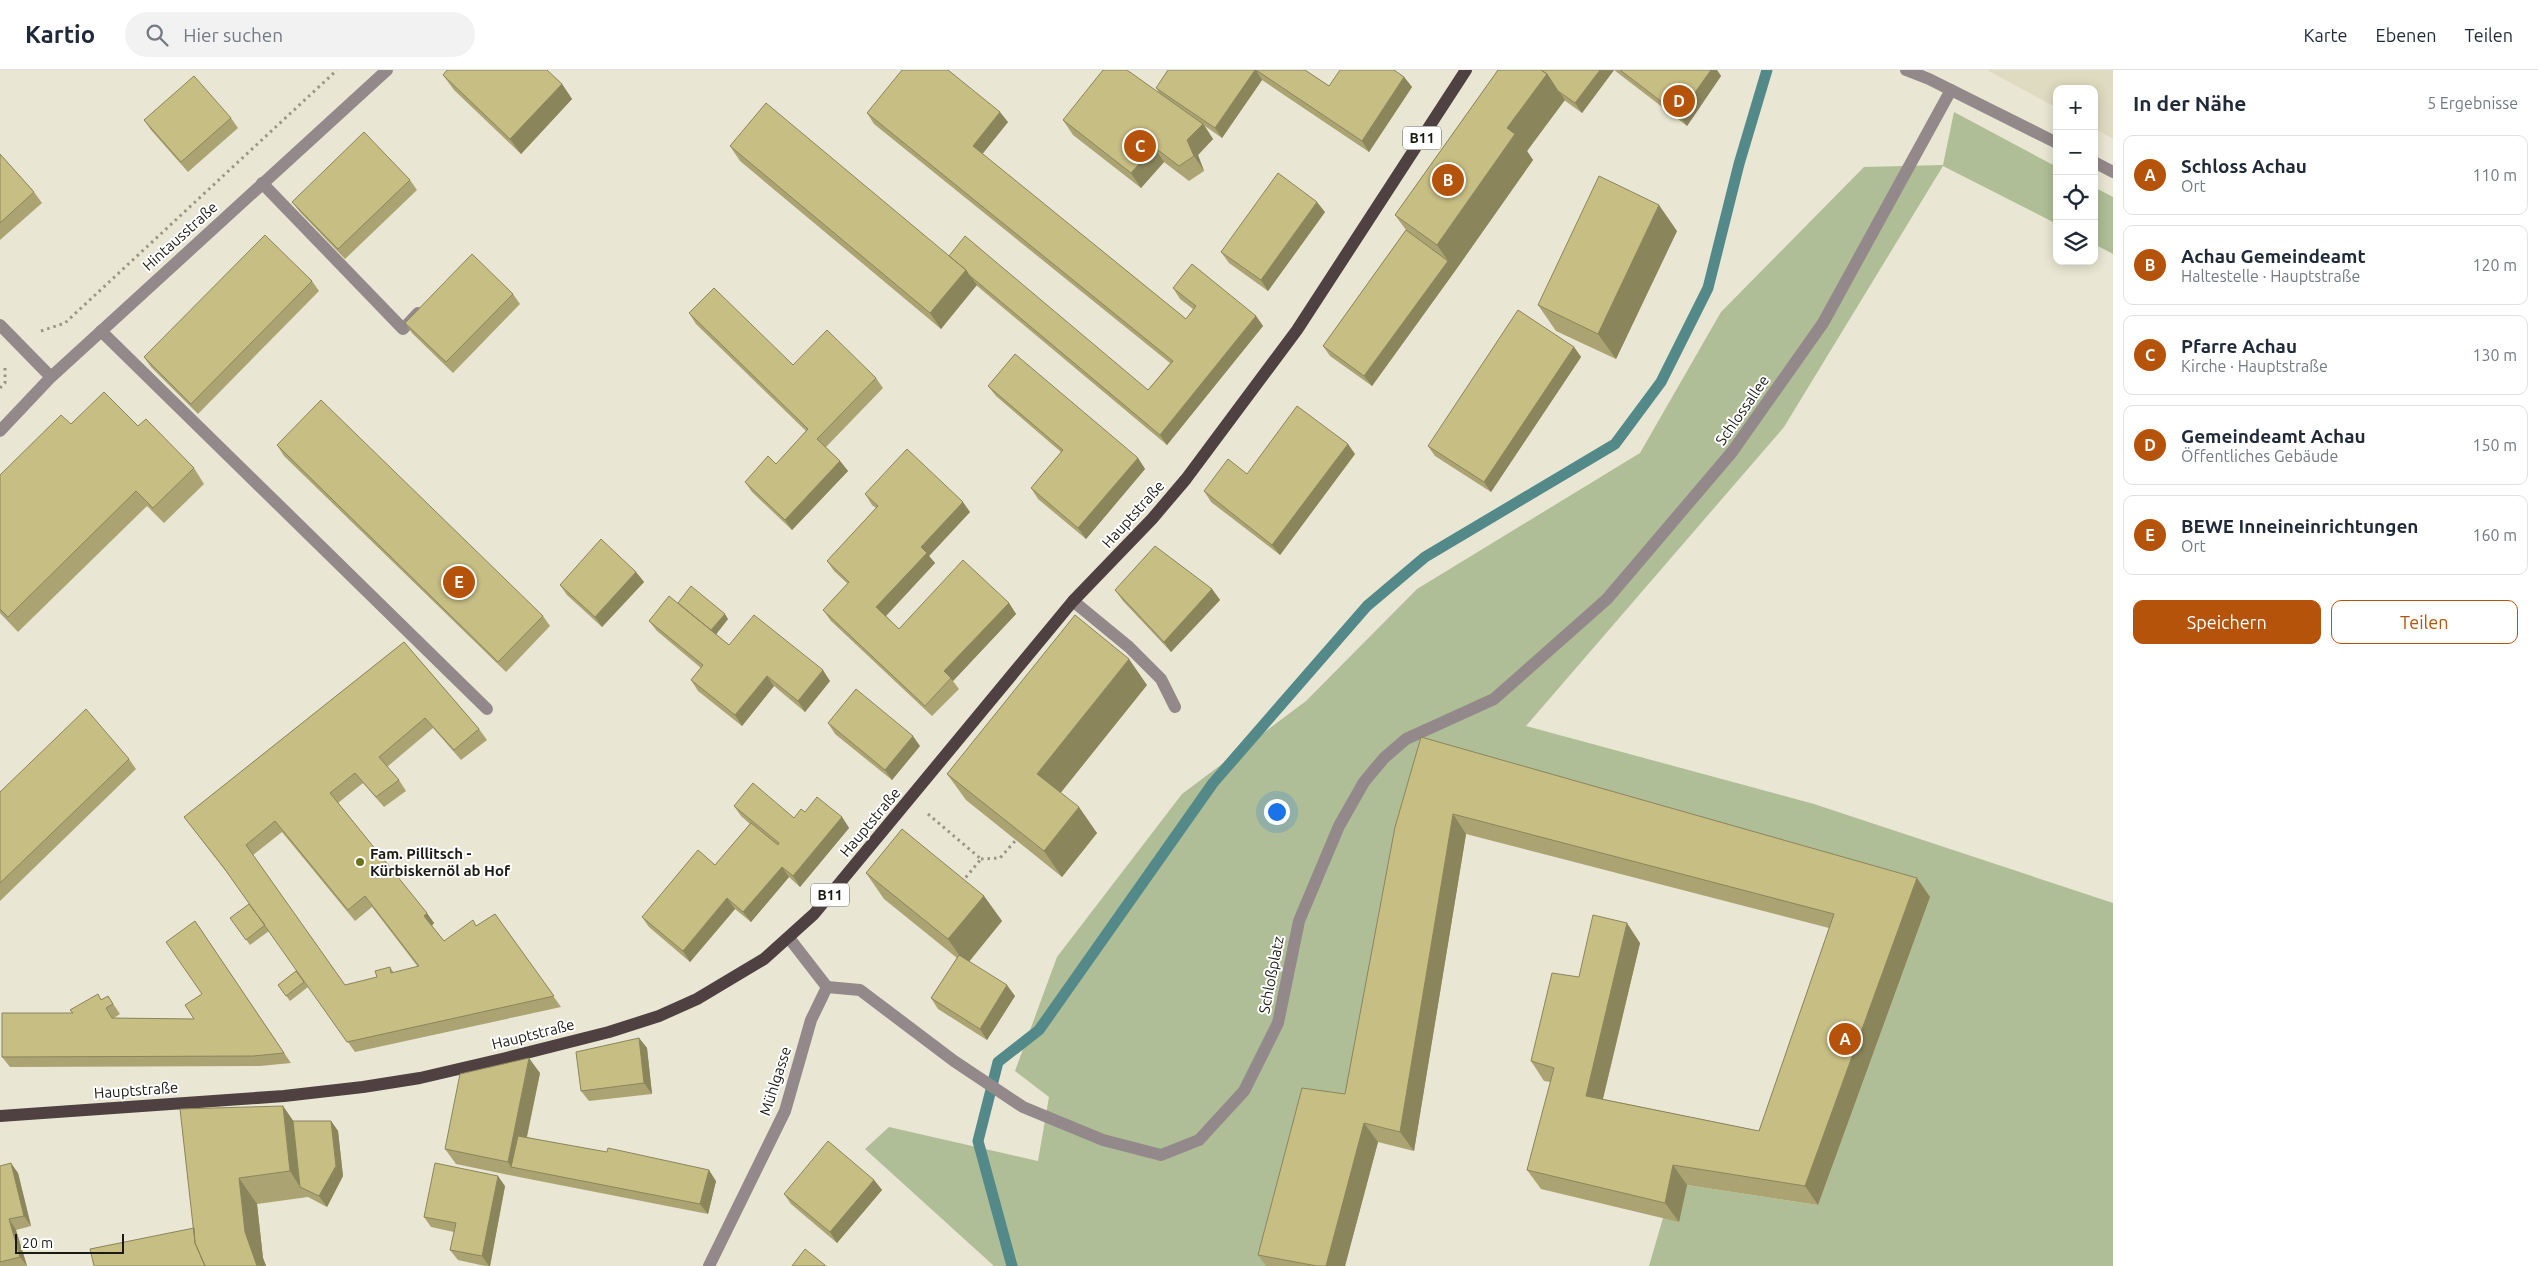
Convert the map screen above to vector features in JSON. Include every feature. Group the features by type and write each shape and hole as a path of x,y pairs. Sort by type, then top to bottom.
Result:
{"main road":[{"name":"Hauptstraße","path":"0,1116 284,1096 420,1078 610,1032 659,1016 697,999 734,979 764,959 814,914 1073,601 1163,506 1297,330 1461,72"}],"street":[{"name":"Hintausstraße","path":"0,431 51,377 387,70"},
{"path":"1906,70 1932,74 1950,90 2053,142"},
{"name":"Schlossallee","path":"1494,699 1607,599 1732,452 1823,322 1950,90"},
{"path":"2098,164 2113,172"},
{"path":"262,184 403,329 428,302"},
{"path":"0,325 51,377"},
{"path":"101,331 487,709"},
{"path":"1073,601 1129,647 1161,679 1175,707"},
{"name":"Schloßplatz","path":"827,987 860,990 954,1061 1023,1107 1103,1140 1161,1154 1200,1140 1244,1091 1278,1023 1299,921 1339,826 1364,782 1384,758 1406,740 1494,699"},
{"path":"789,938 827,987"},
{"name":"Mühlgasse","path":"709,1266 785,1111 811,1020 827,987"}],"path":[{"path":"0,388 5,383 5,361 41,331 65,322 337,70"},
{"path":"911,799 981,859 1000,858 1016,840"},
{"path":"959,886 981,859"}],"shaded area":[{"path":"1987,70 2113,70 2113,139 2098,130 2098,85 2053,85 2053,106"}],"green space":[{"path":"1954,112 2053,165 2053,222 1943,166 1784,427 1526,726 1814,804 2113,903 2113,1266 1649,1266 1663,1218 1687,1185 1818,1205 1930,897 1435,756 1358,1113 1274,1266 994,1266 865,1149 889,1127 1038,1161 1049,1097 1015,1071 1057,957 1182,794 1306,701 1417,589 1640,453 1721,312 1864,167 1943,165"},
{"path":"2098,189 2113,197 2113,254 2098,246"}],"building":[{"path":"447,70 547,70 562,84 510,139 443,75"},
{"path":"902,70 948,70 1000,112 973,146 1186,319 1196,306 1173,288 1192,264 1256,316 1160,435 969,275 966,270 949,256 965,236 1148,390 1173,361 867,113"},
{"path":"1103,70 1127,70 1203,124 1187,140 1194,156 1179,166 1154,147 1131,173 1063,120"},
{"path":"1168,70 1255,70 1215,128 1156,88"},
{"path":"1256,70 1305,70 1329,86 1340,70 1394,70 1404,77 1362,141"},
{"path":"1498,70 1541,70 1547,74 1507,128 1515,134 1437,245 1395,215"},
{"path":"1541,70 1600,70 1575,103 1558,91 1547,74"},
{"path":"1620,70 1711,70 1679,115"},
{"path":"194,76 231,118 181,162 144,120"},
{"path":"766,103 966,270 930,313 730,146"},
{"path":"364,132 410,180 338,249 292,202"},
{"path":"0,154 34,192 0,223"},
{"path":"1278,173 1317,202 1261,280 1221,252"},
{"path":"1599,176 1659,205 1598,334 1538,305"},
{"path":"1406,230 1448,261 1364,376 1323,346"},
{"path":"265,235 312,281 191,404 144,357"},
{"path":"472,254 513,294 446,362 405,323"},
{"path":"714,288 793,365 827,330 876,378 817,439 840,461 785,520 745,482 768,456 776,464 808,429 689,313"},
{"path":"1518,310 1574,347 1484,482 1428,446"},
{"path":"1015,354 1138,458 1078,528 1031,488 1063,450 988,386"},
{"path":"104,392 138,426 146,419 194,468 153,508 136,491 8,617 0,609 0,475 61,415 71,424"},
{"path":"321,400 543,616 498,662 277,445"},
{"path":"1297,406 1348,444 1272,545 1204,491 1228,459 1247,474"},
{"path":"907,449 963,502 921,547 927,553 876,607 899,629 963,560 1009,603 944,671 951,678 925,706 823,610 849,582 827,561 878,506 865,494"},
{"path":"601,539 636,572 595,617 560,585"},
{"path":"1155,546 1212,589 1164,642 1115,590"},
{"path":"691,586 725,614 711,630 678,603"},
{"path":"669,596 729,645 754,615 823,670 798,701 767,676 735,715 691,680 703,665 649,621"},
{"path":"1075,615 1129,659 1037,774 1079,807 1044,851 947,774"},
{"path":"404,642 479,729 454,750 425,718 379,757 399,780 376,797 355,773 330,793 427,913 424,916 444,941 473,920 476,926 495,914 554,996 347,1042 224,868 184,817","holes":["275,821 348,910 365,896 419,966 391,973 390,967 375,971 377,977 345,985 246,845"]},
{"path":"856,689 913,736 885,770 828,723"},
{"path":"86,709 129,759 0,883 0,792"},
{"path":"1421,737 1917,878 1805,1186 1673,1165 1665,1203 1527,1170 1554,1068 1531,1061 1552,973 1579,977 1593,915 1627,923 1586,1096 1759,1131 1834,914 1453,814 1400,1132 1364,1123 1326,1266 1258,1255 1302,1088 1345,1094 1395,827"},
{"path":"753,783 794,818 801,809 805,812 817,797 842,817 793,876 782,867 743,912 727,898 683,951 642,917 698,850 715,865 751,823 778,845 779,843 734,806"},
{"path":"902,829 984,896 948,939 866,873"},
{"path":"249,904 265,925 246,940 230,918"},
{"path":"195,921 284,1053 253,1056 2,1057 2,1013 73,1013 70,1010 98,994 101,1000 108,996 113,1004 106,1008 112,1018 194,1019 185,1005 202,994 166,942"},
{"path":"959,955 1007,985 980,1029 931,998"},
{"path":"296,971 304,982 286,996 278,985"},
{"path":"639,1038 644,1083 581,1091 576,1052"},
{"path":"529,1058 508,1162 445,1149 460,1074"},
{"path":"283,1106 290,1171 239,1178 245,1232 257,1266 205,1266 195,1243 180,1109"},
{"path":"293,1121 331,1121 336,1166 319,1196 300,1187"},
{"path":"518,1136 607,1152 608,1148 709,1170 700,1204 511,1167"},
{"path":"828,1141 874,1180 830,1232 784,1194"},
{"path":"11,1163 24,1216 9,1219 20,1257 0,1262 0,1166"},
{"path":"435,1163 498,1176 482,1256 450,1250 456,1223 424,1217"},
{"path":"194,1228 195,1243 205,1266 94,1266 90,1249"},
{"path":"805,1249 826,1266 792,1266"}],"waterway":[{"path":"1012,1266 978,1141 998,1062 1039,1030 1213,783 1367,606 1425,557 1615,444 1661,382 1708,288 1739,164 1767,70"}],"place":[{"name":"Gemeindeamt Achau","path":"1679,101"},
{"name":"Pfarre Achau","path":"1140,146"},
{"name":"Achau Gemeindeamt","path":"1448,180"},
{"name":"BEWE Inneineinrichtungen","path":"459,582"},
{"name":"Fam. Pillitsch - Kürbiskernöl ab Hof","path":"360,862"},
{"name":"Schloss Achau","path":"1845,1039"}]}
